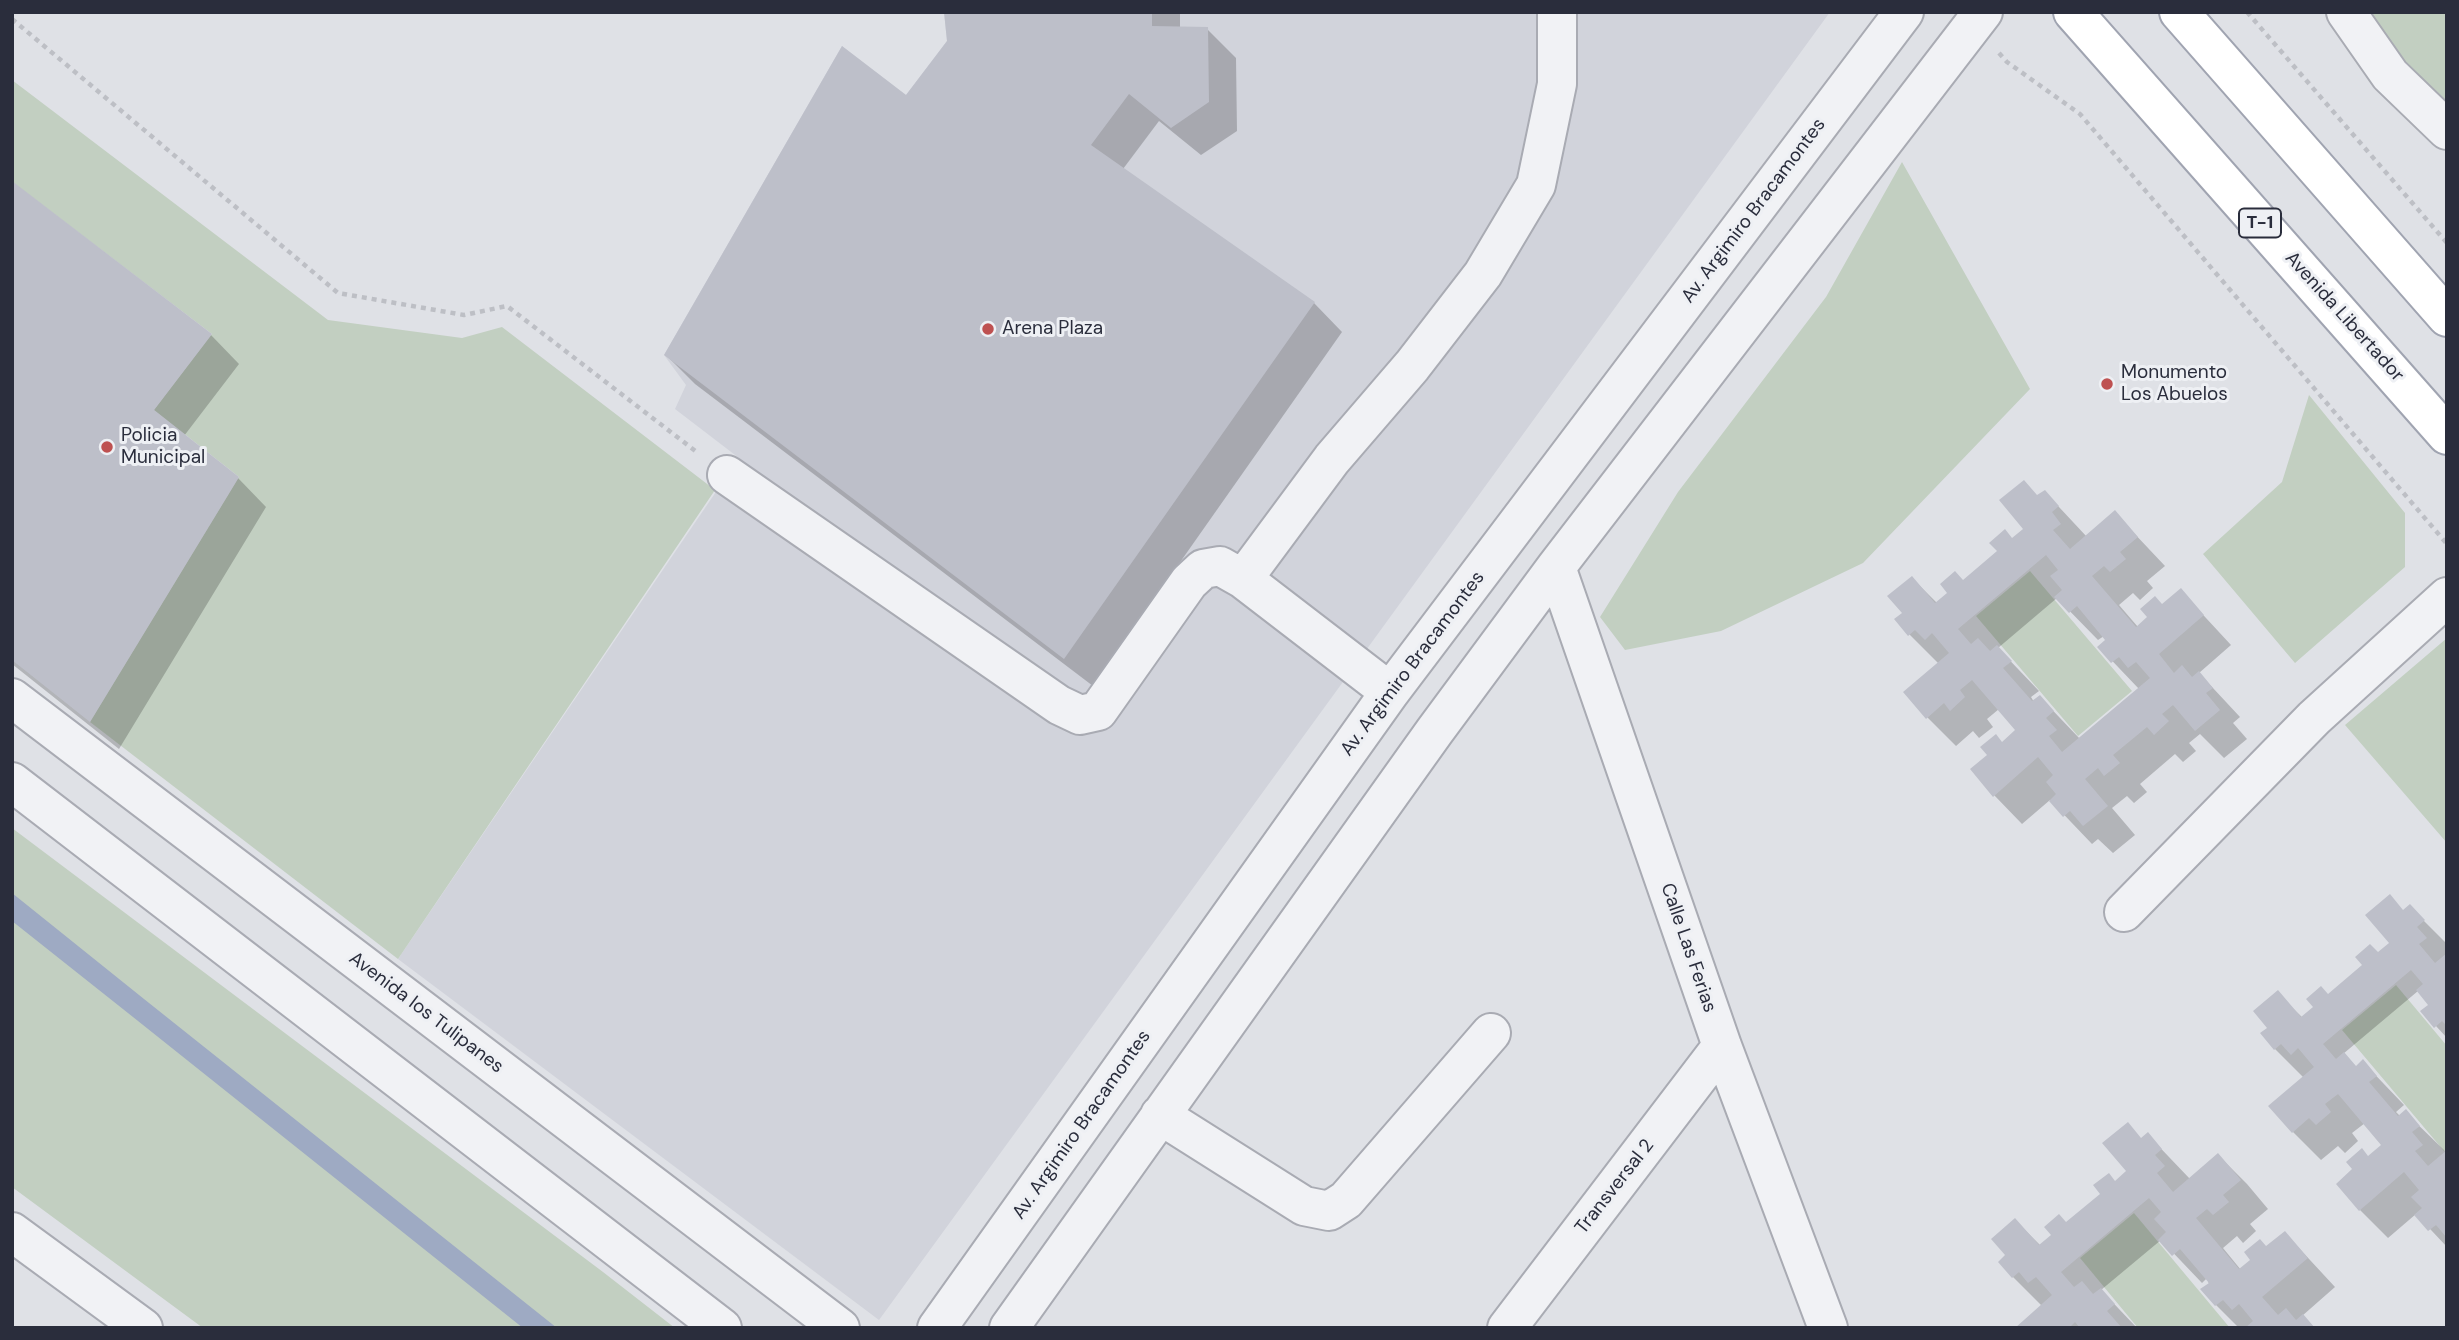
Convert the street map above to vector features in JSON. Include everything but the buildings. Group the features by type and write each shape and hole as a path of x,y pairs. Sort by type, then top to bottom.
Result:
{"main road":[{"name":"Avenida Libertador","path":"2073,12 2447,435"},
{"path":"2179,12 2439,297"}],"street":[{"path":"1243,579 1332,459 1412,366 1483,274 1536,185 1557,84 1557,12"},
{"name":"Av. Argimiro Bracamontes","path":"937,1328 1390,692 1904,12"},
{"path":"2346,12 2390,75 2447,130"},
{"path":"1009,1328 1434,732 1556,567 1979,18"},
{"path":"726,475 1059,705 1080,715 1098,711 1189,582 1203,569 1220,566 1243,579 1390,692"},
{"name":"Calle Las Ferias","path":"1556,567 1722,1046 1828,1328"},
{"path":"2124,912 2314,718 2447,597"},
{"name":"Avenida los Tulipanes","path":"12,698 840,1328"},
{"path":"12,782 722,1328"},
{"path":"1160,1115 1304,1206 1329,1211 1346,1200 1491,1033"},
{"name":"Transversal 2","path":"1507,1328 1722,1046"},
{"path":"12,1232 143,1328"}],"path":[{"path":"2247,12 2447,243"},
{"path":"1979,18 2007,62 2080,114 2447,544"},
{"path":"12,19 338,293 464,316 508,306 726,475"}],"shaded area":[{"path":"944,12 1830,12 879,1320 398,959 739,458 675,409 686,385 664,355 842,46 906,95 947,41"}],"green space":[{"path":"2367,12 2447,12 2447,108 2410,70"},
{"path":"12,80 328,320 462,338 502,327 715,490 398,959 90,722 239,477 154,410 212,334 12,182"},
{"path":"1902,162 2030,389 1863,563 1721,631 1625,650 1600,617 1678,492 1826,297"},
{"path":"2309,395 2405,513 2405,567 2295,663 2203,554 2282,482"},
{"path":"2030,571 2132,691 2078,736 1976,616"},
{"path":"2447,638 2447,843 2345,725"},
{"path":"12,828 675,1328 203,1328 12,1187"},
{"path":"2396,985 2447,1046 2447,1149 2444,1151 2342,1030"},
{"path":"2134,1213 2230,1328 2138,1328 2080,1258"}],"water":[{"path":"12,893 557,1328 523,1328 12,921"}],"place":[{"name":"Arena Plaza","path":"988,329"},
{"name":"Monumento Los Abuelos","path":"2107,384"},
{"name":"Policia Municipal","path":"107,447"}]}
